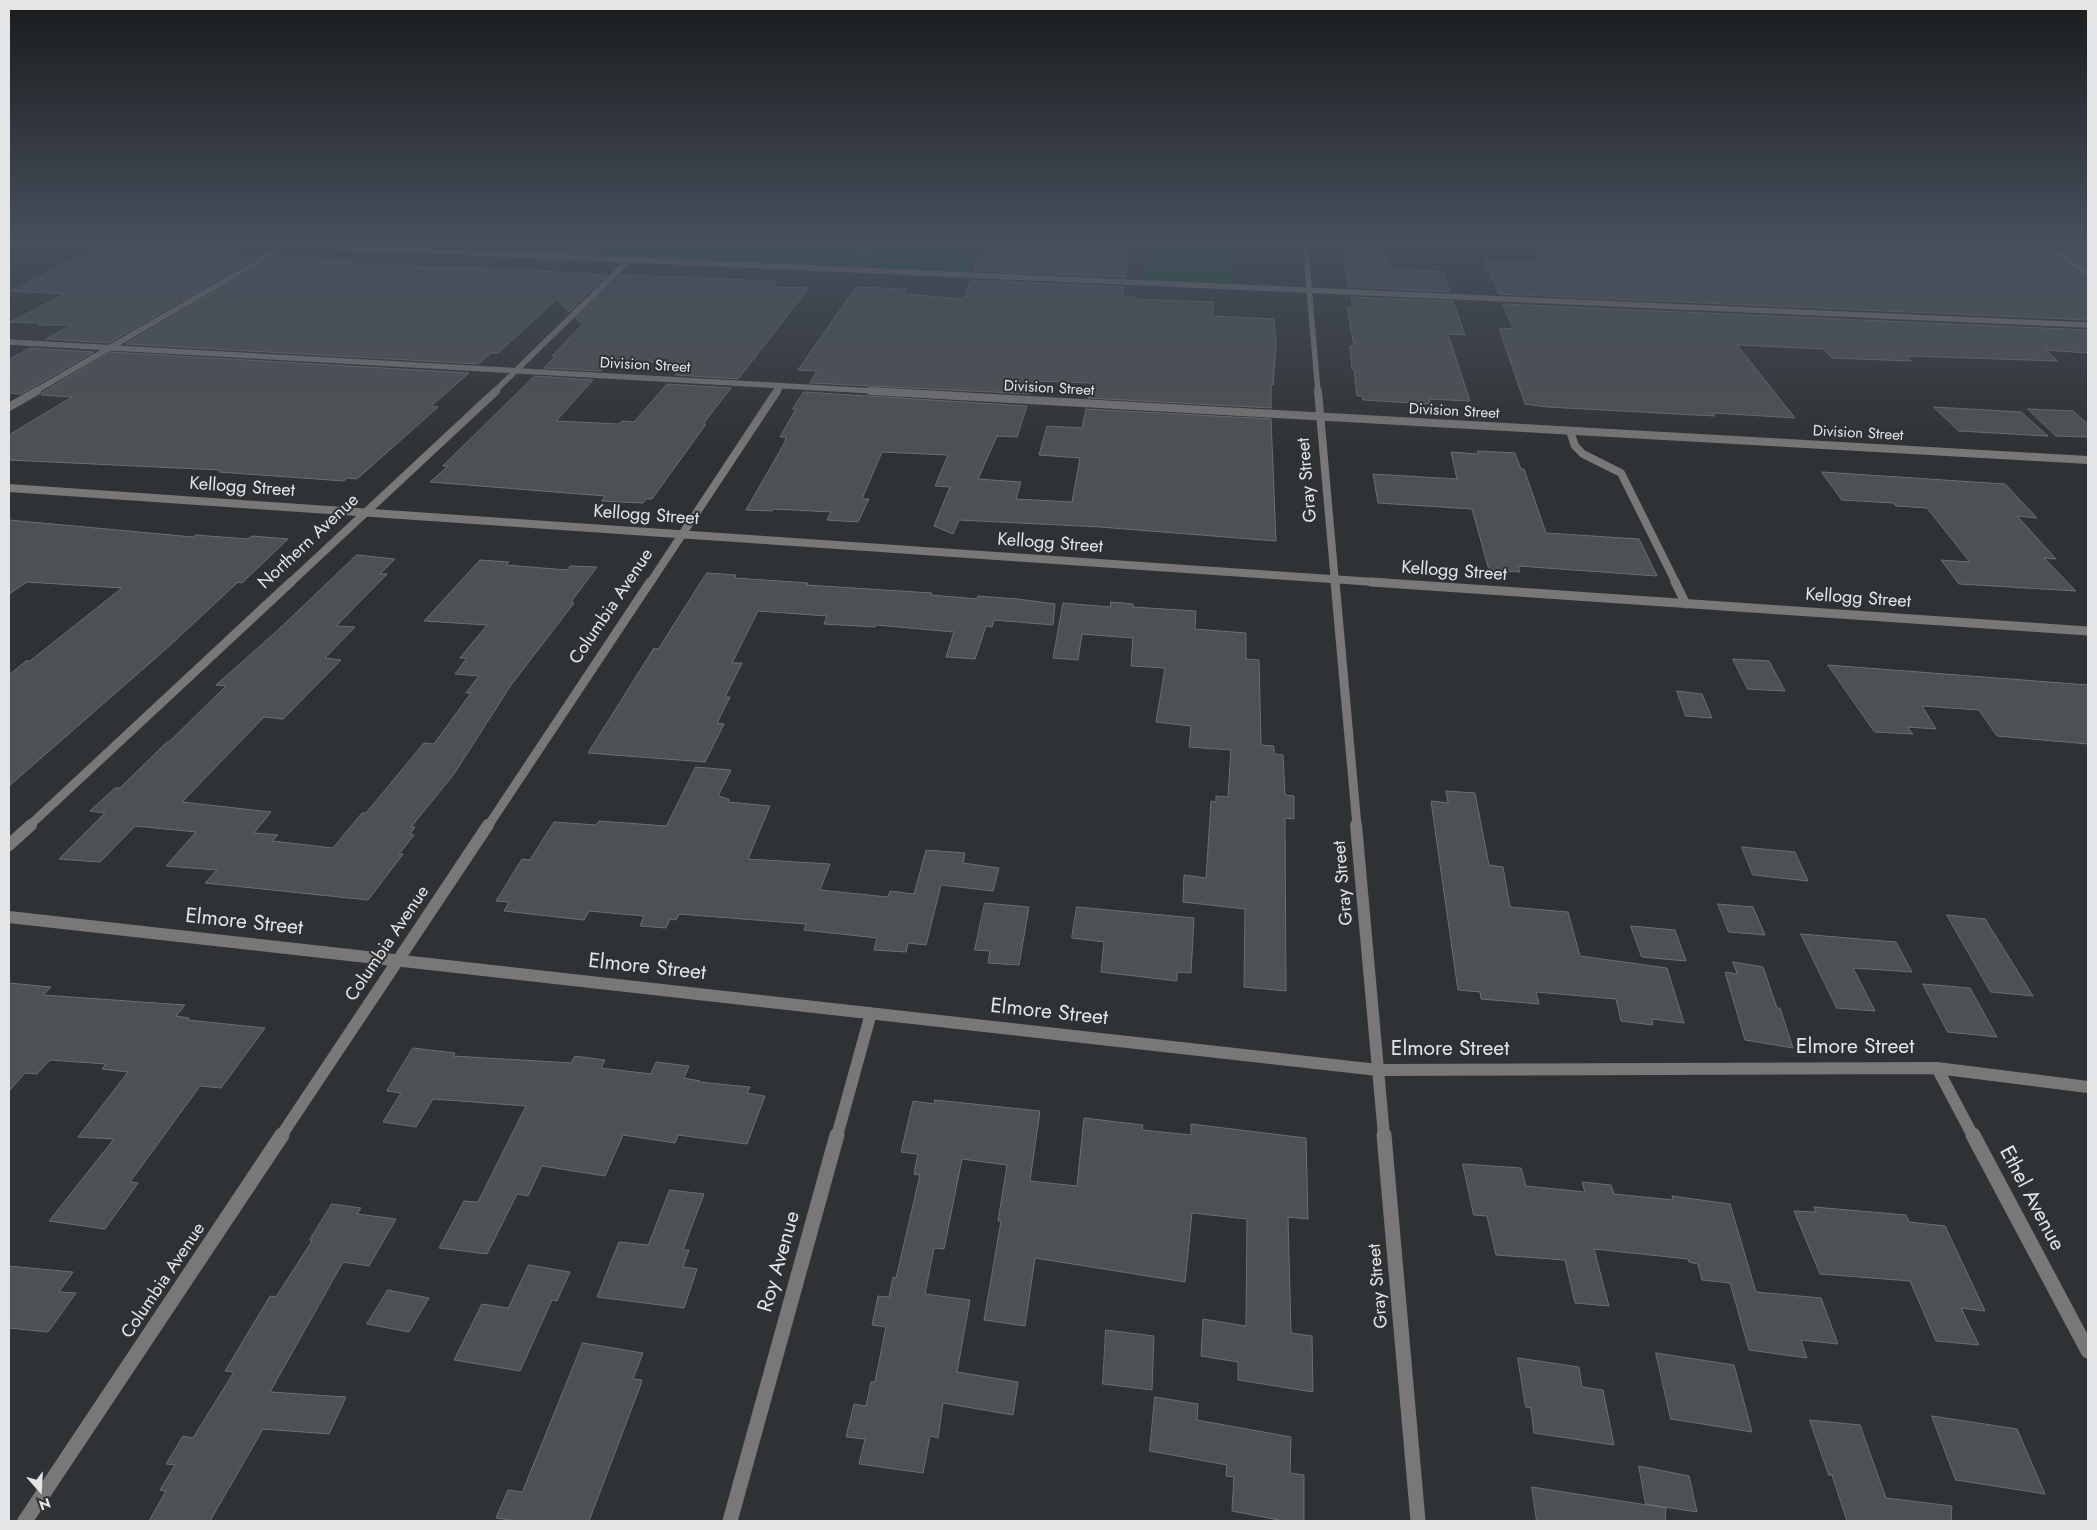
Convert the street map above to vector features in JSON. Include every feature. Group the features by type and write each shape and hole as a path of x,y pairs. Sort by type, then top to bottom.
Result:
{"street":[{"path":"9,407 170,313"},
{"name":"Northern Avenue","path":"9,845 516,372 575,313"},
{"name":"Gray Street","path":"1311,313 1418,1521"},
{"path":"1822,313 2088,325"},
{"name":"Division Street","path":"9,342 2088,460"},
{"name":"Columbia Avenue","path":"25,1521 780,386"},
{"path":"1570,431 1575,446 1583,454 1621,473 1686,604"},
{"name":"Kellogg Street","path":"9,488 2088,631"},
{"name":"Elmore Street","path":"9,917 1378,1070 1937,1068 2088,1087"},
{"name":"Roy Avenue","path":"730,1521 871,1013"},
{"name":"Ethel Avenue","path":"1937,1068 2088,1351"}],"building":[{"path":"27,313 160,313 109,343 46,339 72,325 38,325 41,323 10,322"},
{"path":"178,313 541,313 498,353 491,353 478,364 126,344"},
{"path":"581,313 789,313 738,379 675,375 685,363 610,361 601,371 544,368 556,356 552,356 582,325 576,318"},
{"path":"838,313 1212,313 1212,316 1274,319 1276,344 1273,385 1271,385 1271,408 1088,398 1091,383 1035,381 1031,394 810,383 817,371 798,370"},
{"path":"1348,313 1457,313 1465,335 1448,334 1470,401 1429,399 1430,404 1363,400 1362,396 1357,396 1354,369 1352,369 1350,346 1354,346"},
{"path":"1507,313 1714,313 2088,330 2088,353 2045,350 2058,361 1907,356 1911,361 1832,358 1824,349 1737,345 1795,418 1713,413 1715,416 1547,407 1525,404 1499,328 1513,329"},
{"path":"1938,313 2088,313 2088,320"},
{"path":"30,348 94,352 21,394 9,393 9,360"},
{"path":"111,352 469,373 431,406 438,407 357,479 346,478 344,481 219,472 220,470 9,460 9,435 72,397 41,395 42,393"},
{"path":"535,376 593,380 556,421 619,424 622,421 634,422 667,384 731,388 703,424 706,424 652,499 646,499 643,503 602,501 605,496 430,482 448,466 443,466"},
{"path":"804,392 1027,406 1017,437 997,436 978,479 1021,482 1016,499 1072,502 1080,458 1039,455 1047,426 1082,428 1086,409 1271,419 1276,541 1100,527 959,520 953,534 934,526 950,487 935,486 948,455 882,452 862,499 869,499 858,522 827,520 831,512 774,509 772,511 746,510 785,442 786,437 780,437 796,409 793,409"},
{"path":"1934,407 2021,412 2048,436 1959,431"},
{"path":"2028,409 2073,411 2088,424 2088,437 2056,436"},
{"path":"1478,451 1515,453 1521,469 1524,469 1546,533 1639,539 1657,576 1518,566 1520,572 1489,570 1472,509 1378,503 1373,474 1457,479 1451,452 1478,454"},
{"path":"1822,472 2005,484 2037,518 2017,516 2056,559 2044,558 2076,591 1959,584 1941,560 1970,562 1927,508 1896,506 1893,503 1842,500"},
{"path":"9,520 193,537 195,535 248,539 252,536 288,539 242,583 238,582 166,649 9,786 9,675 26,661 30,661 122,588 27,582 9,594"},
{"path":"357,555 395,559 380,574 387,574 336,626 355,627 325,658 341,660 283,719 264,717 182,802 271,812 254,833 278,835 272,841 333,848 362,813 366,813 424,743 434,744 471,693 466,693 479,676 455,674 467,658 460,658 487,625 424,621 480,560 509,562 506,565 567,570 570,566 597,567 571,602 574,603 511,685 454,774 411,827 415,827 410,834 414,835 399,854 403,854 368,900 205,883 217,870 166,866 196,832 135,826 100,862 59,859 105,813 90,811 115,788 120,788 169,742 226,686 216,685 277,631"},
{"path":"707,573 736,575 735,578 808,583 807,585 932,593 931,595 977,599 978,596 1018,599 1055,604 1053,625 994,620 992,627 986,626 975,659 946,657 954,632 876,625 875,627 824,624 827,616 758,611 732,663 742,663 725,697 730,697 717,723 724,724 705,762 588,753 654,648 658,649"},
{"path":"1111,602 1133,604 1133,607 1196,611 1195,629 1246,633 1246,659 1259,660 1261,745 1274,746 1274,754 1283,755 1285,795 1294,796 1294,819 1285,818 1286,991 1244,987 1245,909 1183,902 1184,875 1206,878 1211,801 1216,802 1216,796 1228,797 1231,750 1189,747 1191,726 1156,722 1165,668 1131,666 1133,638 1082,634 1078,660 1053,658 1063,603 1110,607"},
{"path":"1733,659 1769,661 1785,691 1748,689"},
{"path":"1828,665 2088,685 2088,744 1997,736 1979,710 1922,706 1936,729 1907,727 1913,734 1875,732"},
{"path":"1677,691 1702,694 1712,718 1686,716"},
{"path":"696,767 731,770 718,796 729,799 728,802 770,806 748,859 830,864 820,890 888,897 890,891 914,894 926,850 965,853 963,863 999,868 993,891 941,885 926,945 908,943 906,952 874,950 877,938 804,930 806,924 679,914 676,920 670,919 666,928 640,926 644,916 589,911 584,920 504,911 509,902 496,901 522,859 530,860 554,822 596,825 599,821 666,826"},
{"path":"1446,791 1475,793 1489,865 1503,867 1510,907 1568,912 1580,956 1667,968 1684,1023 1652,1019 1653,1025 1621,1021 1616,999 1536,992 1539,1004 1481,999 1480,992 1458,990 1431,801 1448,803"},
{"path":"1742,847 1795,852 1808,881 1753,875"},
{"path":"985,903 1029,907 1019,965 988,963 990,951 975,950"},
{"path":"1718,904 1753,907 1765,935 1729,932"},
{"path":"1077,907 1194,918 1191,973 1177,972 1177,981 1101,972 1104,942 1072,938"},
{"path":"1947,915 1985,919 2033,996 1991,992"},
{"path":"1631,926 1675,930 1686,961 1642,957"},
{"path":"1801,934 1896,942 1912,972 1853,968 1875,1011 1837,1008"},
{"path":"1733,962 1763,967 1777,1008 1780,1008 1793,1048 1745,1040 1725,972 1737,974"},
{"path":"9,983 51,987 43,995 185,1005 176,1016 189,1018 188,1020 265,1028 221,1088 200,1086 130,1182 138,1183 105,1229 49,1221 114,1139 78,1137 128,1072 102,1069 106,1064 50,1060 37,1074 25,1073 9,1091"},
{"path":"1923,984 1970,988 1997,1037 1948,1032"},
{"path":"413,1048 455,1053 453,1056 571,1063 575,1056 605,1060 601,1068 651,1074 656,1062 689,1066 684,1078 699,1082 750,1087 747,1093 765,1096 747,1144 678,1135 675,1143 623,1135 605,1176 542,1166 528,1196 517,1194 487,1254 439,1248 464,1201 478,1202 526,1106 433,1099 416,1127 383,1122 401,1093 387,1091"},
{"path":"935,1100 1040,1111 1030,1181 1077,1186 1084,1118 1143,1125 1142,1130 1191,1135 1191,1124 1306,1138 1308,1219 1288,1217 1291,1333 1312,1336 1313,1392 1238,1380 1238,1362 1201,1356 1203,1319 1246,1326 1247,1219 1192,1213 1185,1282 1035,1258 1025,1326 984,1320 1001,1221 998,1221 1007,1165 962,1159 944,1249 934,1248 925,1294 970,1300 957,1372 1018,1382 1013,1415 943,1403 938,1438 930,1436 923,1473 859,1464 865,1439 846,1437 854,1404 866,1406 871,1382 875,1382 886,1327 872,1325 878,1296 889,1297 893,1277 896,1278 920,1175 914,1174 918,1154 901,1152 913,1101 934,1104"},
{"path":"1463,1164 1521,1168 1526,1186 1585,1192 1582,1182 1611,1185 1614,1194 1673,1200 1672,1196 1730,1204 1756,1292 1821,1298 1838,1344 1801,1340 1807,1358 1749,1350 1730,1283 1702,1280 1698,1264 1689,1262 1688,1259 1594,1249 1609,1306 1575,1303 1565,1260 1496,1255 1487,1216 1474,1215"},
{"path":"670,1190 704,1194 683,1250 689,1250 683,1267 697,1269 684,1308 597,1297 619,1242 648,1245"},
{"path":"332,1204 361,1208 357,1214 396,1219 369,1266 343,1262 270,1392 346,1397 329,1434 263,1429 210,1521 149,1521 166,1491 160,1490 175,1465 166,1464 183,1436 193,1438 234,1372 225,1371 270,1296 276,1297 312,1241 310,1240"},
{"path":"1814,1207 1906,1215 1909,1222 1945,1226 1985,1311 1961,1308 1979,1345 1936,1341 1910,1281 1820,1274 1794,1211 1816,1212"},
{"path":"529,1265 570,1272 557,1301 552,1300 520,1371 454,1360 482,1304 508,1308"},
{"path":"9,1266 73,1272 59,1292 76,1293 48,1332 9,1328"},
{"path":"388,1290 429,1298 409,1332 367,1324"},
{"path":"1106,1330 1154,1336 1152,1390 1103,1384"},
{"path":"583,1343 643,1353 633,1379 642,1380 641,1384 589,1521 517,1521 496,1518 508,1490 522,1492"},
{"path":"1656,1353 1734,1365 1752,1432 1671,1419"},
{"path":"1518,1358 1579,1367 1582,1387 1603,1390 1614,1445 1534,1433 1531,1408 1526,1407"},
{"path":"1155,1397 1198,1404 1197,1420 1291,1437 1290,1473 1304,1475 1304,1521 1284,1521 1232,1511 1234,1477 1226,1476 1227,1465 1150,1451"},
{"path":"1932,1416 2017,1429 2045,1494 1956,1480"},
{"path":"1810,1420 1860,1425 1886,1498 1952,1506 1951,1521 1847,1521 1832,1475 1829,1475"},
{"path":"1639,1466 1689,1476 1697,1512 1646,1504"},
{"path":"1532,1487 1666,1508 1665,1521 1537,1521"}]}
